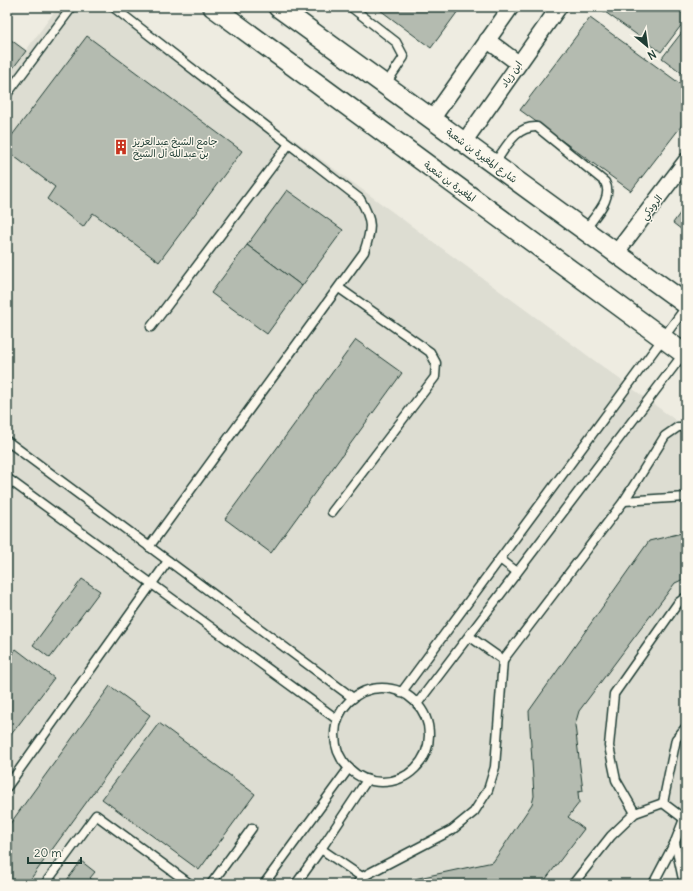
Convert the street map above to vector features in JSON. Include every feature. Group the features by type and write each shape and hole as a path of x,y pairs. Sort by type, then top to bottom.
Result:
{"street":[{"name":"المغيرة بن شعبة","path":"213,7 685,353"},
{"name":"شارع المغيرة بن شعبة","path":"278,7 686,305"},
{"path":"432,119 511,7"},
{"name":"ابن زياد","path":"464,142 518,63 559,7"},
{"path":"487,40 518,63"},
{"name":"الرودكي","path":"616,253 686,161"}],"lane":[{"path":"7,94 72,7"},
{"path":"113,7 360,199 369,214 370,234 364,252 149,547"},
{"path":"351,7 396,42 404,57 385,85"},
{"path":"494,164 519,131 528,127 537,127 605,182 608,188 608,196 585,230"},
{"path":"151,327 289,144"},
{"path":"332,512 435,376 436,363 430,352 339,288"},
{"path":"401,693 686,305"},
{"path":"417,704 685,353"},
{"path":"321,849 360,881 452,830 474,812 488,790 494,767 504,660 624,501 665,436 678,427 686,427"},
{"path":"7,441 354,698"},
{"path":"7,478 338,720"},
{"path":"624,501 686,497"},
{"path":"500,559 518,572"},
{"path":"7,787 168,560"},
{"path":"635,813 616,780 609,746 614,694 678,603 686,597"},
{"path":"469,636 504,660"},
{"path":"374,689 385,689 401,693 417,704 427,722 429,733 426,750 418,765 401,778 390,782 367,780 348,768 337,749 335,738 338,720 346,706 354,698 374,689"},
{"path":"663,803 676,739 686,727"},
{"path":"264,884 348,768"},
{"path":"296,884 367,780"},
{"path":"573,884 611,836 635,813 663,803"},
{"path":"653,884 675,842 685,816 663,803"},
{"path":"45,884 96,815 190,884"},
{"path":"211,884 252,828"},
{"path":"675,842 684,884"}],"shaded area":[{"path":"58,7 114,7 686,428 686,839 651,884 7,884 7,76"}],"building":[{"path":"376,7 461,7 431,48"},
{"path":"598,7 686,7 686,19 661,52"},
{"path":"590,18 686,88 686,120 631,191 520,110"},
{"path":"686,27 686,76 662,58"},
{"name":"جامع الشيخ عبدالعزيز بن عبدالله أل الشيخ","path":"87,36 242,151 159,262 93,213 83,227 47,199 55,187 7,151 7,142"},
{"path":"7,37 26,51 7,76"},
{"path":"287,190 343,230 302,286 247,245"},
{"path":"686,205 686,233 673,223"},
{"path":"247,245 302,286 267,334 211,293"},
{"path":"356,340 402,373 271,553 225,519"},
{"path":"686,532 686,578 675,583 579,711 575,725 583,791 578,792 579,803 568,817 584,829 542,884 407,884 414,879 493,862 532,804 534,796 529,711 649,541"},
{"path":"82,579 100,591 50,658 33,645"},
{"path":"16,649 54,678 7,740 7,661"},
{"path":"110,686 150,715 27,884 7,884 7,828"},
{"path":"159,723 255,794 199,870 102,799"},
{"path":"81,861 95,872 90,878 98,884 64,884"}],"place":[{"name":"جامع الشيخ عبدالعزيز بن عبدالله أل الشيخ","path":"121,147"}]}
